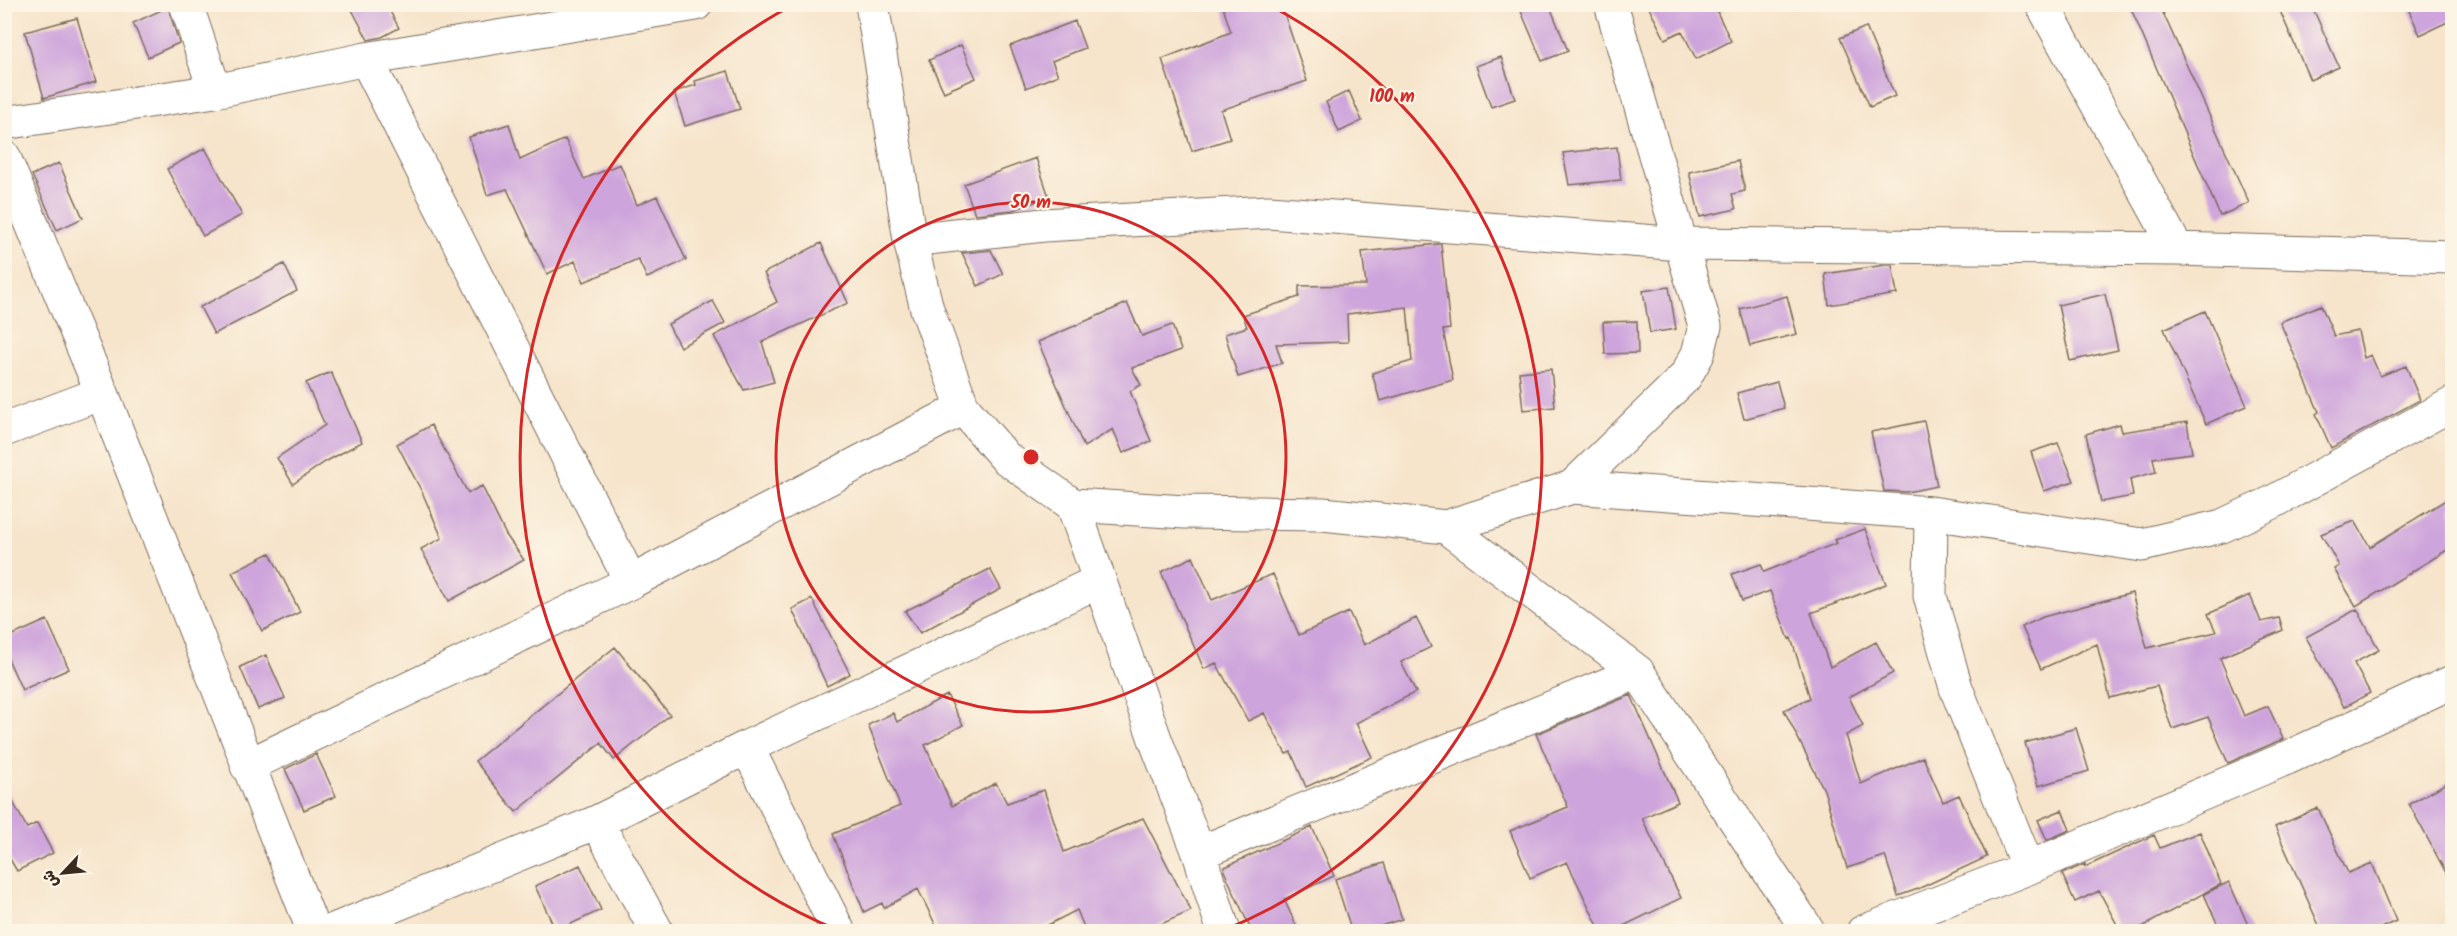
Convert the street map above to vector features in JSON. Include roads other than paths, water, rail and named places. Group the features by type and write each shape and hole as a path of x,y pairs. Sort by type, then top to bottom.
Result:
{"street":[{"path":"186,4 215,91"},
{"path":"4,123 215,91 366,59 696,4"},
{"path":"872,4 910,240 927,309 963,408 1006,458 1073,506 1185,512 1323,514 1446,527 1572,487 1931,513 2142,545 2222,526 2271,503 2452,404"},
{"path":"1572,487 1685,377 1698,354 1705,326 1611,4"},
{"path":"2042,4 2177,249"},
{"path":"366,59 631,582"},
{"path":"4,157 102,393 314,932"},
{"path":"910,240 1044,225 1269,212 1682,244 2177,249 2452,257"},
{"path":"4,430 102,393"},
{"path":"247,766 631,582 963,408"},
{"path":"1073,506 1155,740 1199,853 1224,932"},
{"path":"1931,513 1930,596 1956,688 2028,868"},
{"path":"1446,527 1638,672 1809,932"},
{"path":"329,932 597,822 747,747 1099,581"},
{"path":"1199,853 1638,672"},
{"path":"1863,932 2028,868 2287,758 2452,682"},
{"path":"747,747 839,932"},
{"path":"597,822 657,932"}]}
